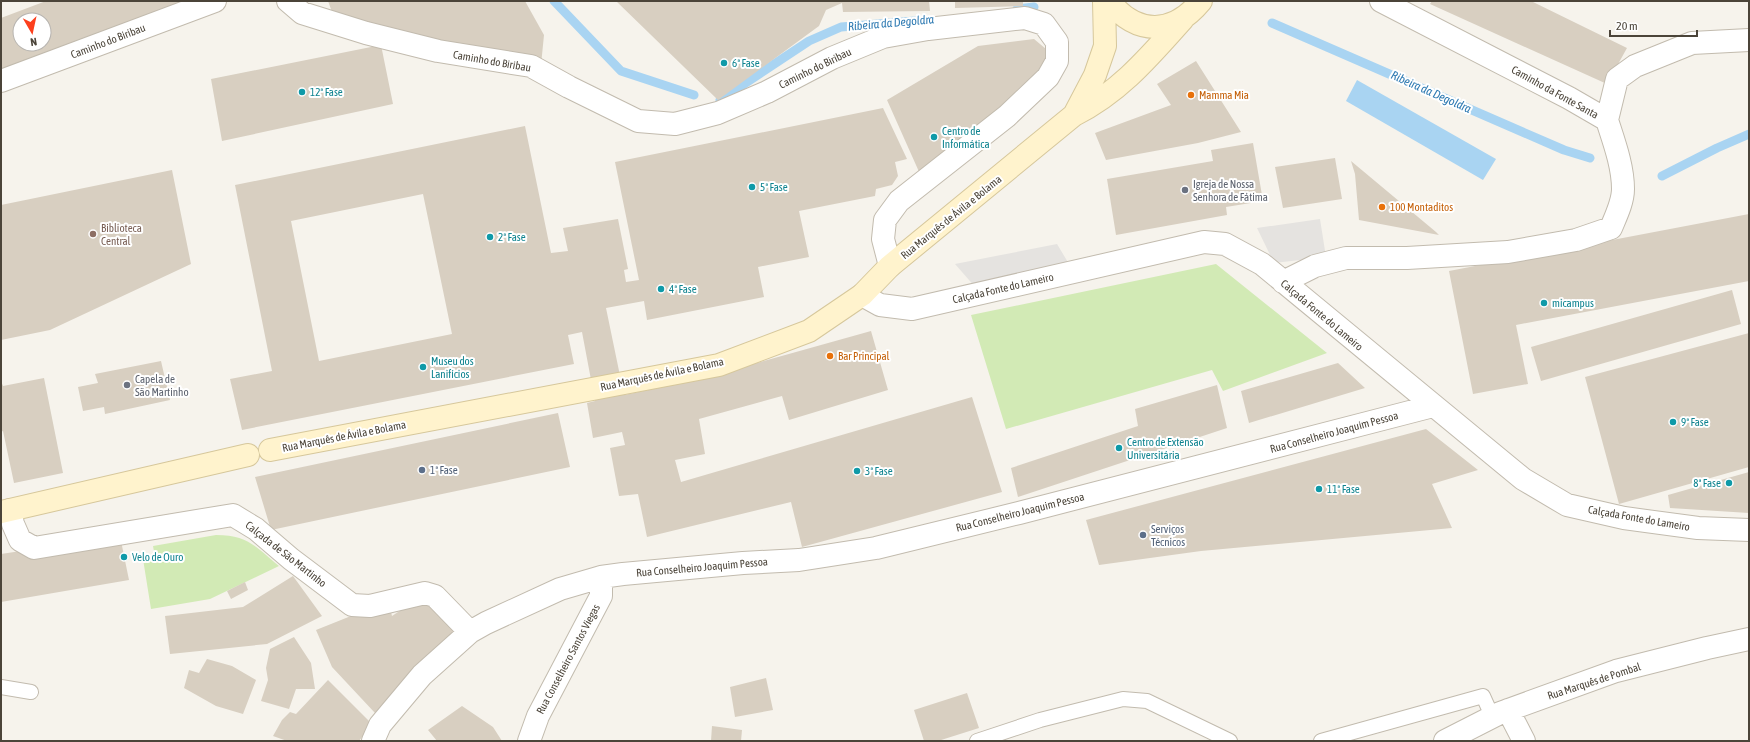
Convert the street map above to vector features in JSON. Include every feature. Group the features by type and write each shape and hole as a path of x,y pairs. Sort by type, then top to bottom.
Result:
{"main road":[{"name":"Rua Marquês de Ávila e Bolama","path":"1074,115 1095,75 1105,46 1104,1"},
{"path":"1109,1 1120,14 1135,23 1151,27 1167,26 1183,19"},
{"name":"Rua Marquês de Ávila e Bolama","path":"270,450 719,365 809,331 862,295 890,266 1074,115 1094,105 1124,82 1201,1"},
{"path":"6,511 248,455"}],"street":[{"name":"Caminho do Biribau","path":"1,81 215,1"},
{"name":"Caminho do Biribau","path":"288,1 302,13 366,33 438,51 531,66 569,87 638,121 675,124 718,113 767,92 832,58 883,38 928,29 1025,18 1044,24 1057,42 1057,61 1048,77 1007,116 899,201 885,220 883,240 890,266"},
{"name":"Caminho da Fonte Santa","path":"1283,282 1315,266 1346,258 1407,258 1508,252 1576,240 1611,228 1618,213 1623,190 1618,154 1606,120 1556,91 1381,1"},
{"path":"1606,120 1616,80 1635,66 1692,43 1749,40"},
{"name":"Calçada Fonte do Lameiro","path":"862,295 880,305 912,309 1204,242 1225,244 1262,264 1523,479 1567,505 1624,518 1698,528 1749,530"},
{"name":"Rua Conselheiro Joaquim Pessoa","path":"373,741 380,725 422,674 470,632 486,623 560,589 601,577 676,568 799,560 876,548 1019,513 1433,406"},
{"name":"Calçada de São Martinho","path":"6,511 20,540 34,548 233,515 256,530 352,605 370,606 425,593 435,596 470,632"},
{"name":"Rua Conselheiro Santos Viegas","path":"529,741 538,716 601,596 601,577"},
{"name":"Rua Marquês de Pombal","path":"1445,741 1500,713 1616,671 1706,648 1749,639"},
{"path":"1500,713 1524,741"}],"lane":[{"path":"1,687 31,692"},
{"path":"1321,741 1483,696 1500,713"},
{"path":"977,741 1040,720 1123,699 1147,701 1230,741"}],"green space":[{"path":"1216,264 1327,353 1223,391 1212,370 1006,429 971,315"},
{"path":"216,535 236,537 251,543 279,566 210,599 151,609 143,559 155,557 153,546"}],"shaded area":[{"path":"1320,219 1326,257 1274,263 1257,228"},
{"path":"1057,244 1072,269 976,288 955,264"}],"water":[{"path":"1357,80 1496,159 1483,180 1346,101"}],"building":[{"path":"46,1 200,1 1,77 1,18 12,14 12,52 52,52 52,12 17,12"},
{"path":"328,1 525,1 544,35 541,65 475,54 332,12"},
{"name":"6ª Fase","path":"616,1 929,1 930,11 843,12 842,3 826,10 819,26 718,100"},
{"path":"955,1 1023,1 1023,6 955,8"},
{"path":"1432,1 1531,1 1627,48 1607,84 1430,4"},
{"name":"Centro de Informática","path":"1034,39 1046,49 1050,55 1048,68 920,174 887,100 978,46"},
{"name":"12ª Fase","path":"381,45 393,104 222,141 211,79"},
{"path":"1196,61 1241,132 1198,143 1106,160 1095,133 1171,105 1157,84"},
{"path":"883,108 907,159 895,162 898,176 892,185 876,189 875,196 799,211 809,257 758,267 764,297 647,320 644,301 606,308 624,395 692,381 871,331 888,390 789,420 782,396 699,419 705,454 675,460 681,482 972,397 1002,492 802,547 791,502 647,537 638,494 619,496 610,448 625,445 622,432 593,438 587,403 595,401 582,332 568,335 574,364 242,430 230,379 272,371 235,185 525,126 551,253 568,251 563,228 618,219 628,269 624,270 626,282 639,280 615,162","holes":["423,194 452,334 319,361 291,221"]},
{"name":"Igreja de Nossa Senhora de Fátima","path":"1253,143 1263,201 1226,207 1227,215 1116,235 1107,179 1213,161 1211,150"},
{"path":"1335,158 1342,199 1283,208 1275,167"},
{"name":"100 Montaditos","path":"1351,161 1439,235 1359,220 1355,174"},
{"name":"Biblioteca Central","path":"172,170 191,264 50,330 1,340 1,205"},
{"name":"micampus","path":"1749,214 1749,281 1516,325 1528,384 1473,394 1449,271"},
{"path":"1732,290 1741,324 1541,381 1531,347"},
{"name":"9ª Fase","path":"1749,333 1749,467 1619,504 1585,377"},
{"name":"Capela de São Martinho","path":"161,361 170,400 105,414 104,407 83,411 78,387 98,383 95,374"},
{"path":"1338,363 1365,388 1249,423 1241,391"},
{"path":"44,378 63,473 14,483 3,431 1,432 1,381 3,386"},
{"name":"Centro de Extensão Universitária","path":"1217,385 1227,428 1018,497 1011,468 1138,426 1135,409"},
{"name":"1ª Fase","path":"558,413 570,467 271,530 255,477"},
{"name":"11ª Fase","path":"1426,429 1478,470 1432,484 1452,528 1201,551 1099,565 1086,520"},
{"name":"8ª Fase","path":"1749,472 1749,513 1670,508 1668,495"},
{"path":"120,536 129,580 1,602 1,554"},
{"path":"293,576 322,616 267,644 170,654 165,616 243,607"},
{"path":"245,582 248,590 231,599 227,591"},
{"path":"425,598 458,632 408,677 375,713 332,667 316,630 351,616 364,616 390,608 392,616 416,600"},
{"path":"294,637 311,663 315,689 296,689 289,709 261,701 268,680 266,668 270,649"},
{"path":"207,659 232,666 256,680 243,714 216,706 184,688 189,670 199,673"},
{"path":"766,678 773,710 735,717 730,687"},
{"path":"328,680 372,724 359,741 287,741 273,736 282,720 290,712 296,714"},
{"path":"967,693 979,728 938,741 924,741 914,710"},
{"path":"462,706 493,727 502,741 437,741 428,730"},
{"path":"712,726 742,730 741,741 711,741"}],"waterway":[{"name":"Ribeira da Degoldra","path":"554,1 621,71 694,95"},
{"name":"Ribeira da Degoldra","path":"1017,9 1034,7"},
{"name":"Ribeira da Degoldra","path":"720,100 809,41 841,27 915,21"},
{"name":"Ribeira da Degoldra","path":"1272,23 1564,150 1590,158"},
{"name":"Ribeira da Degoldra","path":"1662,176 1717,148 1749,134"}],"place":[{"name":"6ª Fase","path":"724,63"},
{"name":"12ª Fase","path":"302,92"},
{"name":"Mamma Mia","path":"1191,95"},
{"name":"Centro de Informática","path":"934,137"},
{"name":"5ª Fase","path":"752,187"},
{"name":"Igreja de Nossa Senhora de Fátima","path":"1185,190"},
{"name":"100 Montaditos","path":"1382,207"},
{"name":"Biblioteca Central","path":"93,234"},
{"name":"2ª Fase","path":"490,237"},
{"name":"4ª Fase","path":"661,289"},
{"name":"micampus","path":"1544,303"},
{"name":"Bar Principal","path":"830,356"},
{"name":"Museu dos Lanifícios","path":"423,367"},
{"name":"Capela de São Martinho","path":"127,385"},
{"name":"9ª Fase","path":"1673,422"},
{"name":"Centro de Extensão Universitária","path":"1119,448"},
{"name":"1ª Fase","path":"422,470"},
{"name":"3ª Fase","path":"857,471"},
{"name":"8ª Fase","path":"1729,483"},
{"name":"11ª Fase","path":"1319,489"},
{"name":"Serviços Técnicos","path":"1143,535"},
{"name":"Velo de Ouro","path":"124,557"}]}
